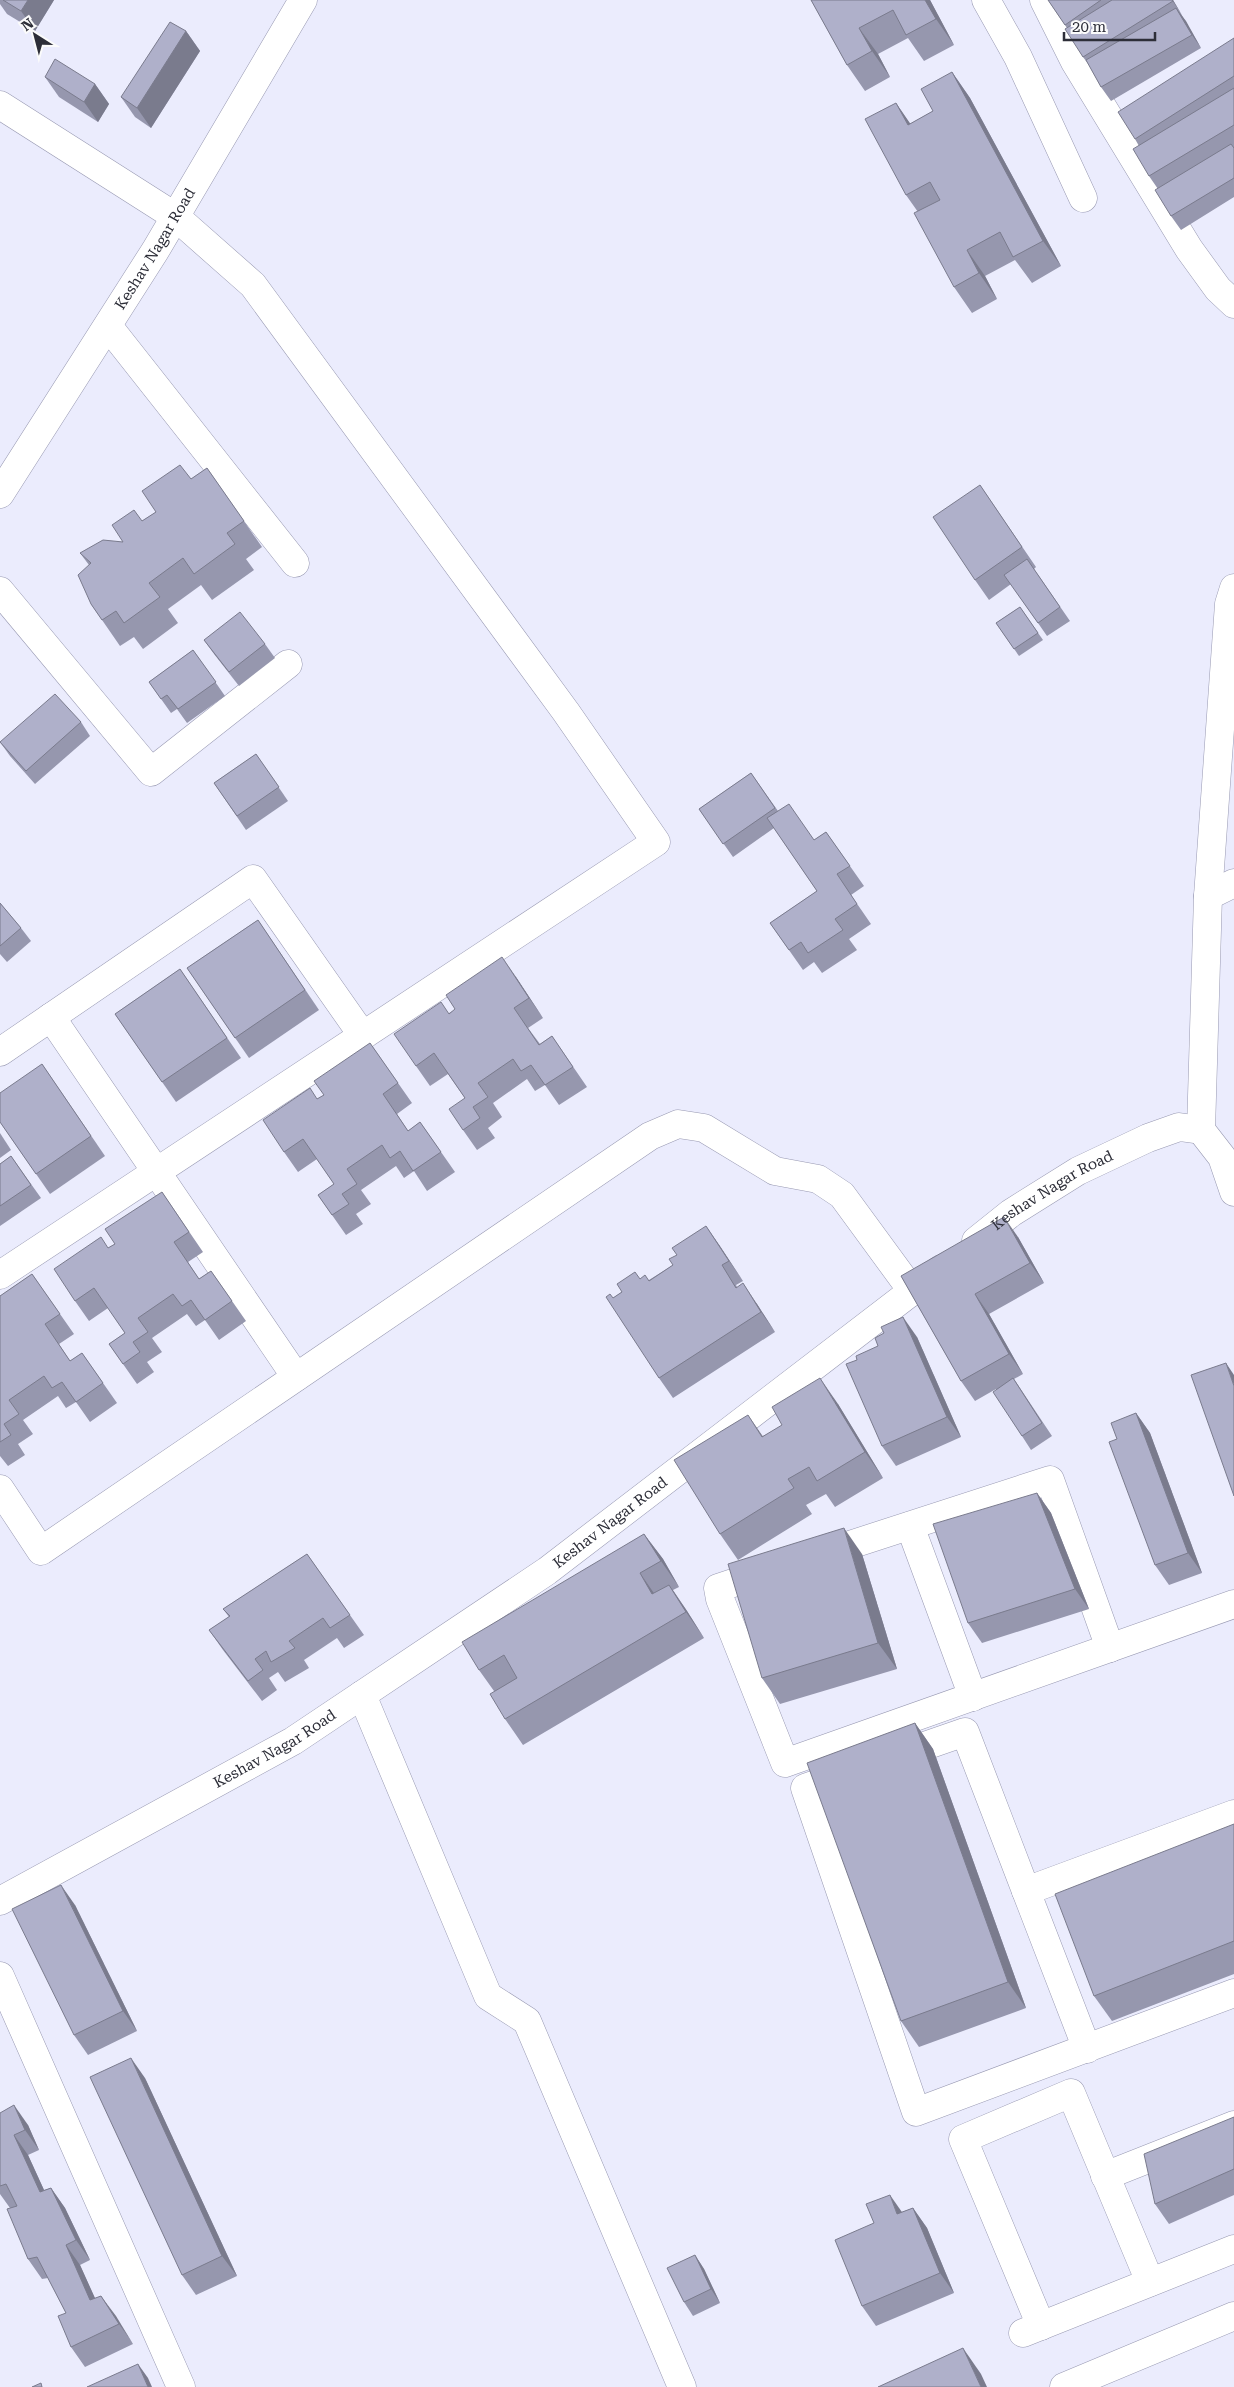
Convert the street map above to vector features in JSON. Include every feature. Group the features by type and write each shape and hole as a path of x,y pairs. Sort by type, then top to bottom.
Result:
{"street":[{"name":"Keshav Nagar Road","path":"0,494 176,216 303,0"},
{"path":"986,0 1018,57 1083,198"},
{"path":"1044,0 1075,62 1189,249 1218,289 1234,304"},
{"path":"0,104 176,216 253,285 566,712 656,842 0,1274"},
{"path":"108,326 294,563"},
{"path":"1234,588 1229,604 1208,896 1201,1130 1222,1157 1234,1192"},
{"path":"0,591 151,772 288,664"},
{"path":"0,1052 253,879 363,1036"},
{"path":"1208,896 1234,883"},
{"path":"51,1017 296,1377"},
{"path":"0,1489 41,1551 650,1136 678,1124 704,1128 774,1172 818,1179 842,1195 913,1292"},
{"name":"Keshav Nagar Road","path":"0,1901 293,1741 547,1570 913,1292 1011,1213 1078,1171 1148,1138 1179,1127 1201,1130"},
{"path":"1110,1648 1050,1480 718,1588 720,1599 785,1763 973,1697 1234,1604"},
{"path":"910,1526 973,1697"},
{"path":"362,1694 488,1996 527,2021 682,2387"},
{"path":"1087,2049 965,1732 804,1788 916,2112 1087,2049 1234,1993"},
{"path":"1026,1891 1234,1814"},
{"path":"0,1976 181,2387"},
{"path":"1150,2282 1071,2093 963,2139 1032,2330 1234,2249"},
{"path":"1105,2176 1234,2125"},
{"path":"1064,2387 1234,2316"}],"building":[{"path":"3,0 28,0 21,11"},
{"path":"811,0 925,0 936,19 906,35 893,10 859,28 872,51 847,65"},
{"path":"1048,0 1101,0 1065,25"},
{"path":"1112,0 1173,1 1083,57 1065,29"},
{"path":"1176,8 1192,35 1101,87 1086,60"},
{"path":"170,22 186,31 137,108 121,97"},
{"path":"1234,38 1234,76 1135,139 1118,112"},
{"path":"55,59 95,84 84,102 45,77"},
{"path":"952,72 1043,241 1013,257 1000,232 967,250 979,273 954,287 914,213 940,200 930,182 906,195 865,119 896,103 908,125 933,111 921,89"},
{"path":"1234,88 1234,125 1149,176 1133,149"},
{"path":"1231,144 1234,148 1234,178 1171,216 1155,190"},
{"path":"180,465 191,479 207,468 244,521 227,533 235,544 194,574 183,558 149,583 160,597 124,623 116,611 102,620 91,604 78,575 91,563 80,553 103,540 123,542 112,525 134,510 142,521 156,512 142,491"},
{"path":"980,485 1022,547 975,580 933,517"},
{"path":"1027,559 1060,607 1038,623 1004,575"},
{"path":"1020,607 1038,633 1014,649 996,623"},
{"path":"240,612 265,644 229,672 204,640"},
{"path":"193,650 216,682 178,709 167,695 161,699 149,682"},
{"path":"55,694 81,722 26,771 0,742"},
{"path":"256,754 279,787 237,816 214,783"},
{"path":"751,773 775,808 723,844 699,809"},
{"path":"789,804 814,840 826,832 850,866 837,874 857,904 835,919 843,930 808,953 801,942 789,950 770,923 817,891 767,818"},
{"path":"0,903 21,928 0,946"},
{"path":"258,920 305,990 235,1038 187,968"},
{"path":"502,957 529,998 514,1008 539,1045 552,1036 573,1067 545,1085 531,1065 521,1071 513,1059 478,1083 488,1097 473,1107 480,1118 463,1130 449,1109 465,1098 434,1053 416,1066 394,1034 441,1002 449,1014 455,1009 446,995"},
{"path":"180,969 227,1038 162,1082 115,1014"},
{"path":"370,1043 398,1083 383,1094 408,1131 420,1122 441,1152 413,1171 400,1151 390,1158 382,1145 347,1169 357,1184 342,1194 349,1204 332,1215 318,1195 334,1184 303,1139 284,1152 263,1120 310,1088 317,1099 324,1095 314,1081"},
{"path":"42,1064 91,1136 36,1174 0,1122 0,1093"},
{"path":"11,1156 31,1185 0,1206 0,1164"},
{"path":"162,1192 189,1232 174,1242 199,1279 211,1271 232,1301 205,1320 191,1300 182,1306 173,1294 138,1318 148,1332 133,1342 140,1352 123,1364 109,1344 125,1333 94,1288 75,1301 54,1269 101,1237 108,1248 115,1244 105,1229"},
{"path":"1004,1217 1030,1263 975,1294 1009,1354 961,1381 901,1276"},
{"path":"706,1226 729,1261 722,1265 736,1288 743,1283 761,1312 659,1378 606,1297 610,1294 613,1298 622,1292 617,1284 635,1272 640,1279 645,1275 649,1281 673,1265 669,1259 677,1255 672,1248"},
{"path":"32,1274 60,1314 45,1324 70,1361 82,1353 103,1383 76,1402 62,1382 52,1388 44,1376 9,1400 19,1414 4,1424 11,1435 0,1442 0,1296"},
{"path":"903,1317 947,1417 882,1446 846,1364 857,1360 856,1356 878,1346 875,1338 884,1333 881,1327"},
{"path":"1226,1363 1234,1386 1234,1496 1191,1375"},
{"path":"820,1378 865,1452 817,1481 809,1467 788,1479 794,1488 720,1534 674,1460 748,1415 762,1437 782,1425 772,1407"},
{"path":"1013,1378 1042,1423 1022,1436 993,1392"},
{"path":"1136,1413 1188,1553 1155,1565 1109,1442 1117,1439 1111,1423"},
{"path":"1037,1493 1075,1589 968,1623 933,1524"},
{"path":"844,1528 878,1643 762,1678 728,1564"},
{"path":"644,1534 661,1561 640,1573 652,1594 669,1585 686,1612 505,1719 490,1694 517,1678 504,1655 479,1670 462,1642"},
{"path":"307,1554 350,1615 330,1628 323,1618 289,1641 295,1648 271,1662 266,1651 255,1659 263,1670 248,1681 209,1630 230,1616 223,1609"},
{"path":"915,1723 1008,1982 901,2021 807,1763"},
{"path":"1234,1824 1234,1941 1094,1996 1055,1894"},
{"path":"61,1885 123,2011 74,2035 12,1909"},
{"path":"131,2058 222,2256 182,2275 90,2077"},
{"path":"14,2105 25,2130 14,2135 40,2192 51,2188 76,2240 66,2245 90,2300 101,2296 119,2324 71,2347 58,2316 66,2313 37,2257 28,2259 7,2209 17,2206 6,2184 0,2186 0,2113"},
{"path":"1234,2117 1234,2169 1155,2204 1144,2154"},
{"path":"890,2195 897,2214 913,2208 940,2273 862,2306 835,2240 874,2223 866,2204"},
{"path":"695,2255 711,2289 684,2302 667,2268"},
{"path":"963,2348 981,2387 878,2387"},
{"path":"138,2364 148,2387 87,2387"},
{"path":"41,2383 42,2387 32,2387"}]}
